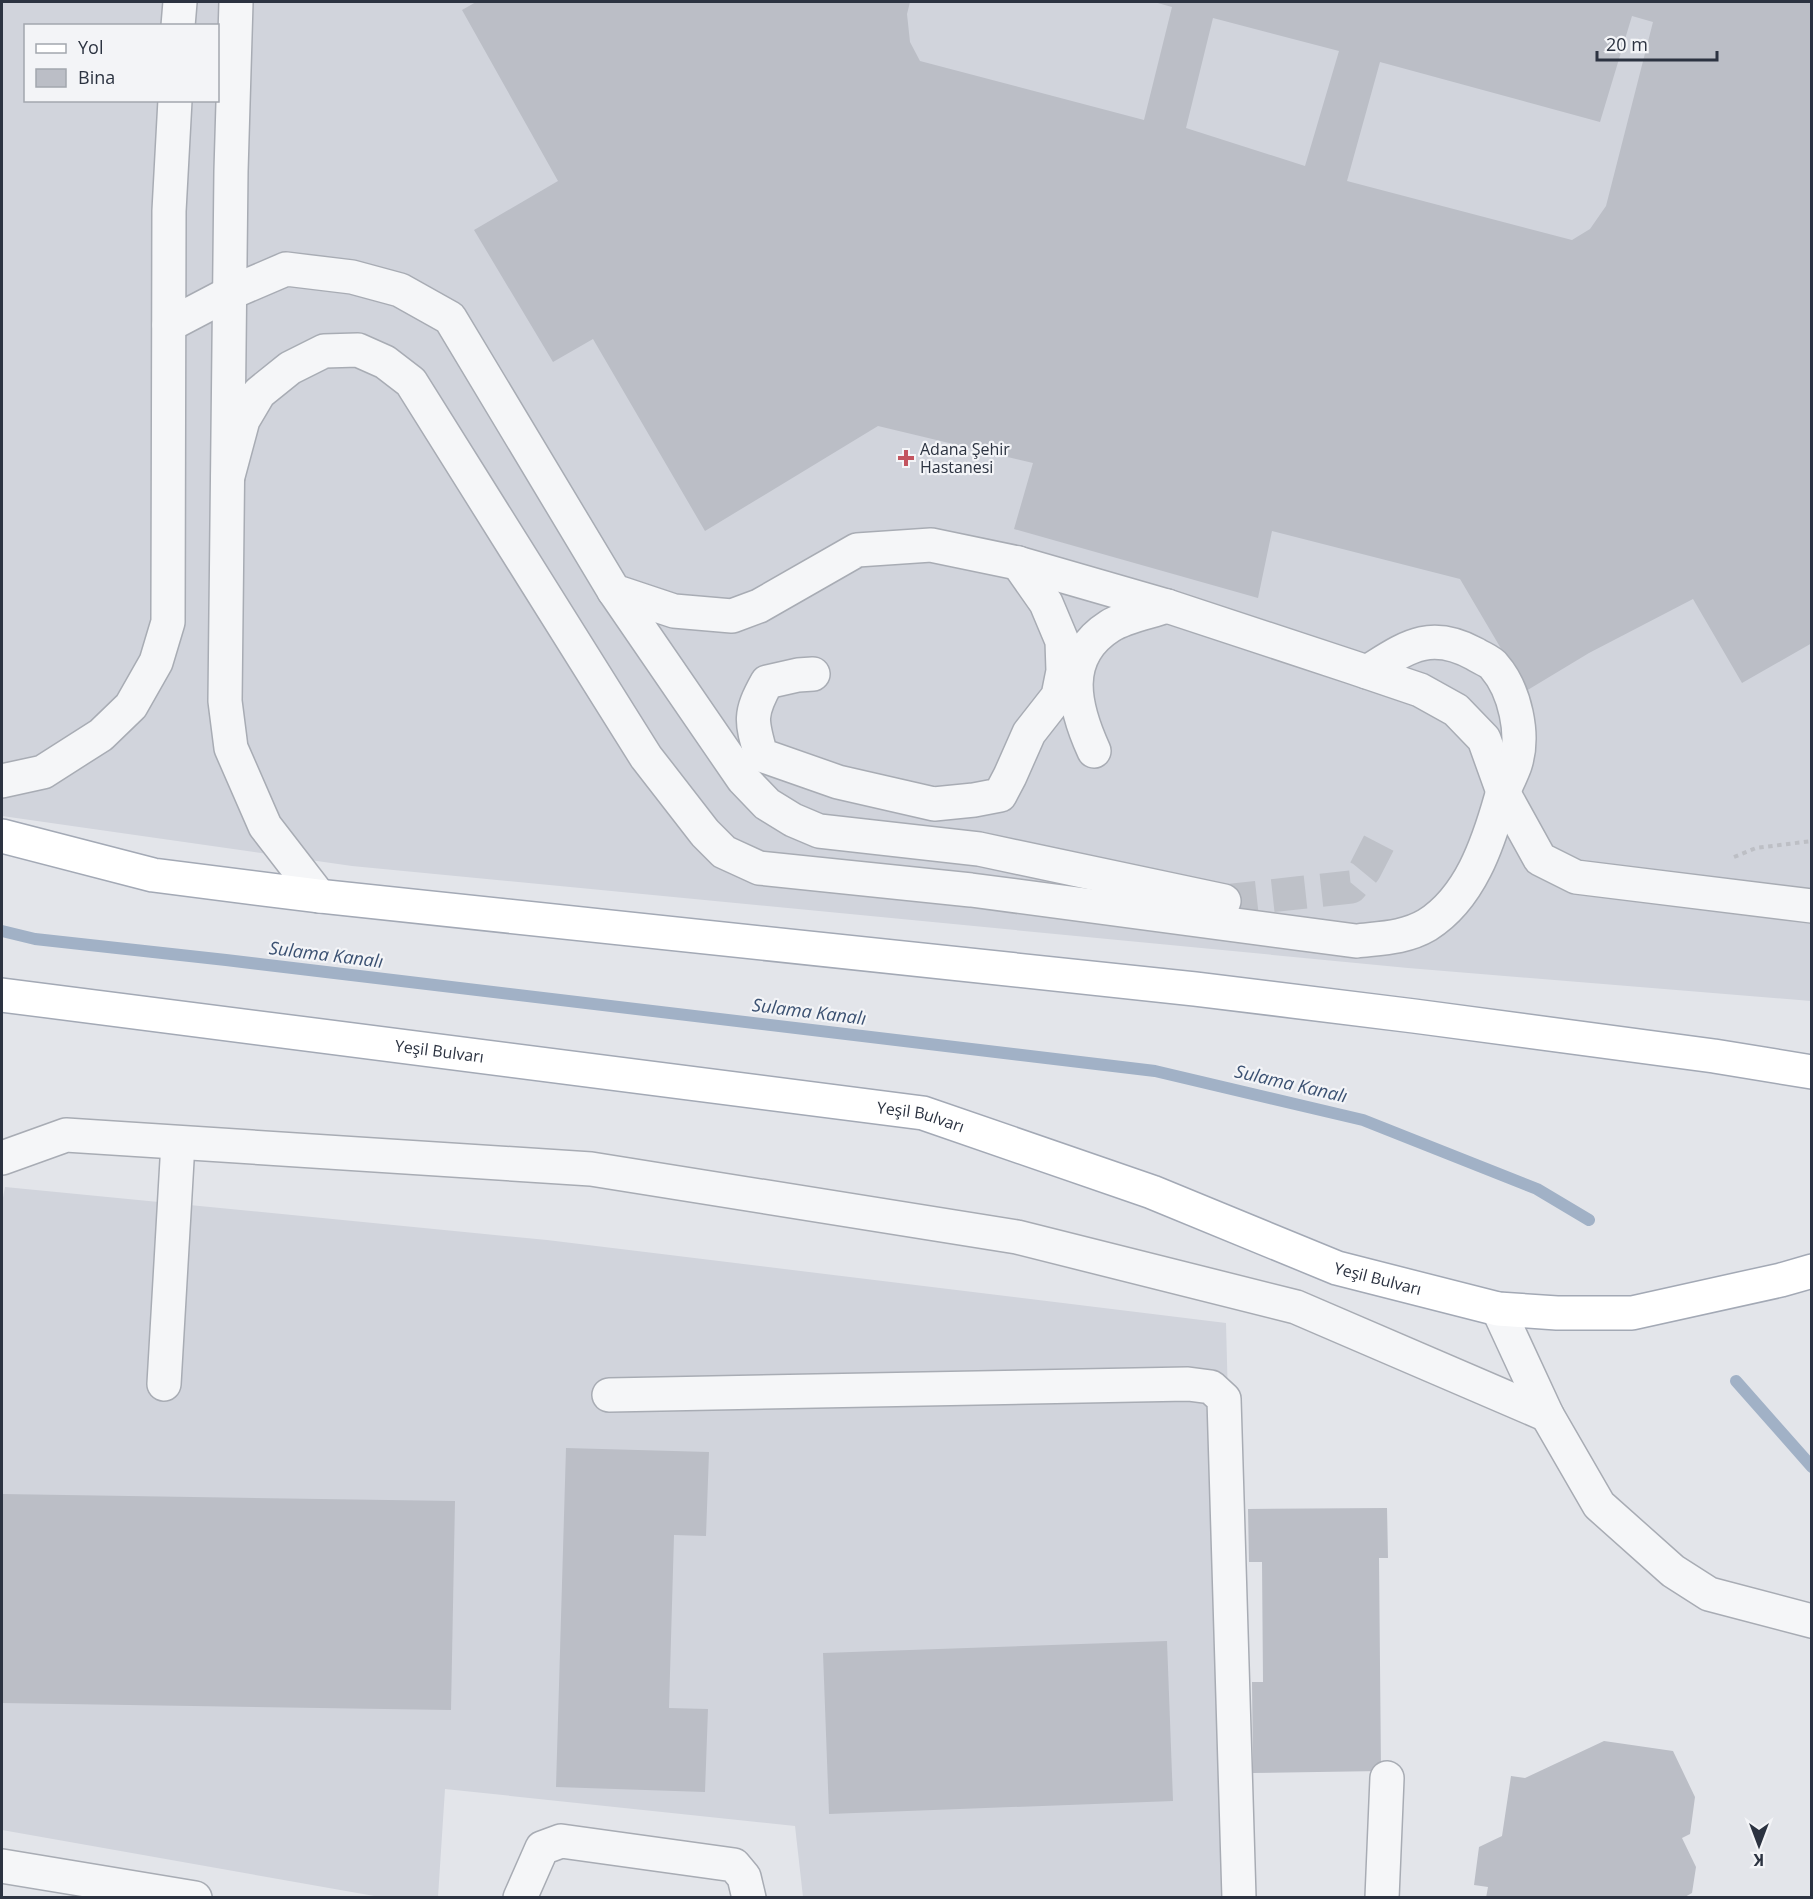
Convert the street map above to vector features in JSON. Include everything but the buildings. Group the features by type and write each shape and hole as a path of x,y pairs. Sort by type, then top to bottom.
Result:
{"main road":[{"path":"2,836 153,874 319,896 1184,988 1702,1054 1812,1072"},
{"name":"Yeşil Bulvarı","path":"2,995 923,1113 1152,1192 1337,1268 1498,1309 1557,1313 1632,1313 1812,1271"}],"street":[{"path":"178,24 180,2"},
{"path":"236,2 232,91 225,701 231,748 265,826 319,896"},
{"path":"2,781 43,772 101,735 130,706 156,662 168,622 169,211 175,102"},
{"path":"169,325 230,293 286,269 352,277 400,290 450,318 614,591 743,779 767,804 793,820 819,831 979,849 1224,901"},
{"path":"228,476 243,420 248,411 259,393 290,368 324,351 358,350 385,362 411,382 646,757 705,833 723,852 759,868 971,890 1356,941 1403,936 1428,924 1449,906 1468,882 1482,856 1503,792 1516,762 1518,727 1511,690 1493,664 1459,645 1439,642 1411,646 1367,672"},
{"path":"614,591 674,611 732,616 759,606 857,550 931,545 1018,563 1167,606 1367,672 1420,690 1456,710 1484,739 1503,792 1540,859 1576,877 1812,906"},
{"path":"813,674 767,682 755,703 753,727 761,755 838,782 934,804 1000,795 1029,733 1058,696 1062,671 1062,640 1046,603 1018,563"},
{"path":"1094,751 1075,694 1077,667 1090,642 1111,625 1167,606"},
{"path":"2,1158 66,1135 591,1169 1017,1237 1296,1307 1547,1415"},
{"path":"164,1384 178,1143"},
{"path":"1498,1309 1547,1415 1599,1505 1673,1571 1709,1594 1812,1622"},
{"path":"609,1395 1176,1384 1211,1387 1224,1399 1239,1898"},
{"path":"1382,1898 1387,1778"},
{"path":"520,1898 542,1848 561,1842 734,1865 744,1877 750,1898"},
{"path":"2,1866 195,1898"}],"path":[{"path":"1756,848 1812,841"}],"shaded area":[{"name":"Adana Şehir Hastanesi","path":"2,2 1811,2 1811,1001 1408,968 352,866 2,816"},
{"path":"5,1187 547,1240 1226,1323 1241,1897 803,1897 795,1826 445,1789 438,1897 380,1897 2,1830 2,1203"}],"waterway":[{"name":"Sulama Kanalı","path":"2,931 35,939 1155,1071 1363,1120 1537,1189 1589,1220"},
{"name":"Sulama Kanalı","path":"1736,1381 1812,1467"}],"tunnel":[{"path":"1224,901 1351,887 1365,870 1386,829"}],"place":[{"name":"Adana Şehir Hastanesi","path":"906,458"}]}
